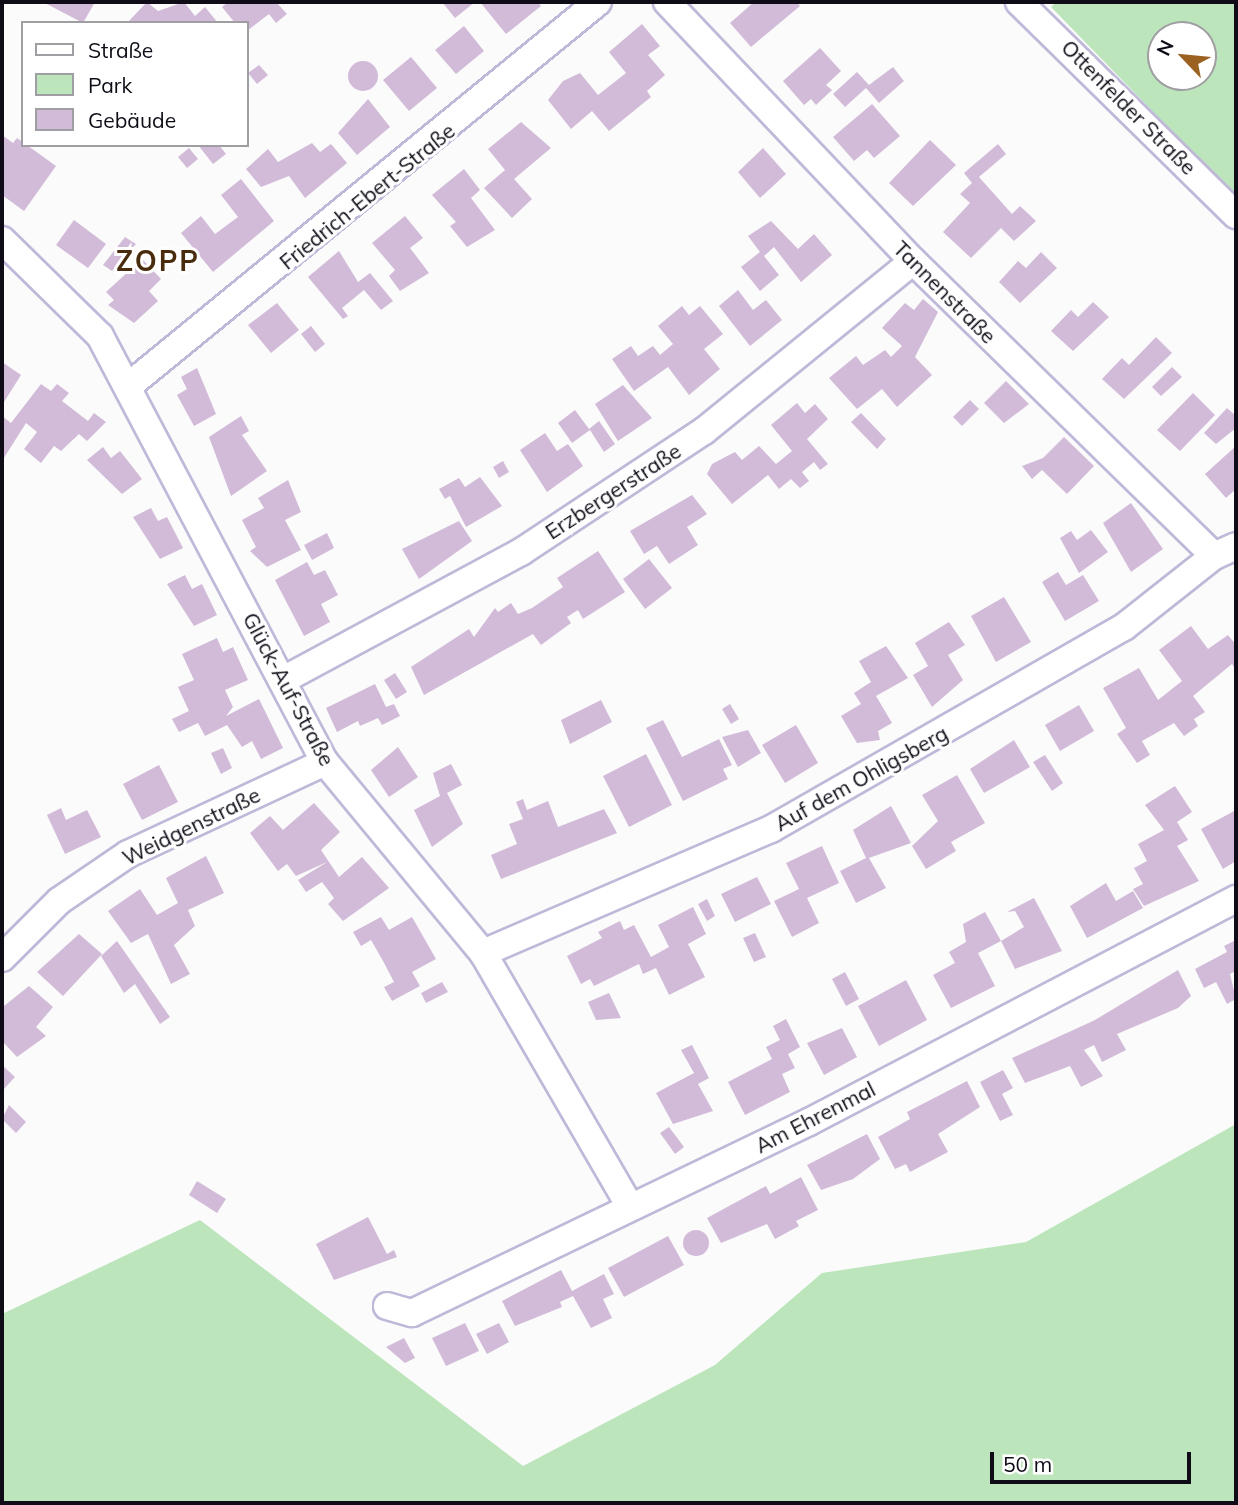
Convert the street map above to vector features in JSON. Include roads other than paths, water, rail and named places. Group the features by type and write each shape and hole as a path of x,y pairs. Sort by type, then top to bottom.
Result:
{"street":[{"name":"Friedrich-Ebert-Straße","path":"131,384 598,2"},
{"name":"Tannenstraße","path":"667,2 913,261 1225,551"},
{"name":"Ottenfelder Straße","path":"1019,2 1236,215"},
{"name":"Glück-Auf-Straße","path":"2,240 100,335 131,384 285,679 325,762 483,953 630,1207"},
{"name":"Erzbergerstraße","path":"285,679 521,552 704,431 913,261"},
{"name":"Auf dem Ohligsberg","path":"483,953 771,829 1124,627 1225,551"},
{"name":"Weidgenstraße","path":"2,958 59,901 128,854 325,762"},
{"name":"Am Ehrenmal","path":"387,1306 412,1313 809,1122 1236,899"}],"district":[{"name":"ZOPP","path":"158,261"}]}
